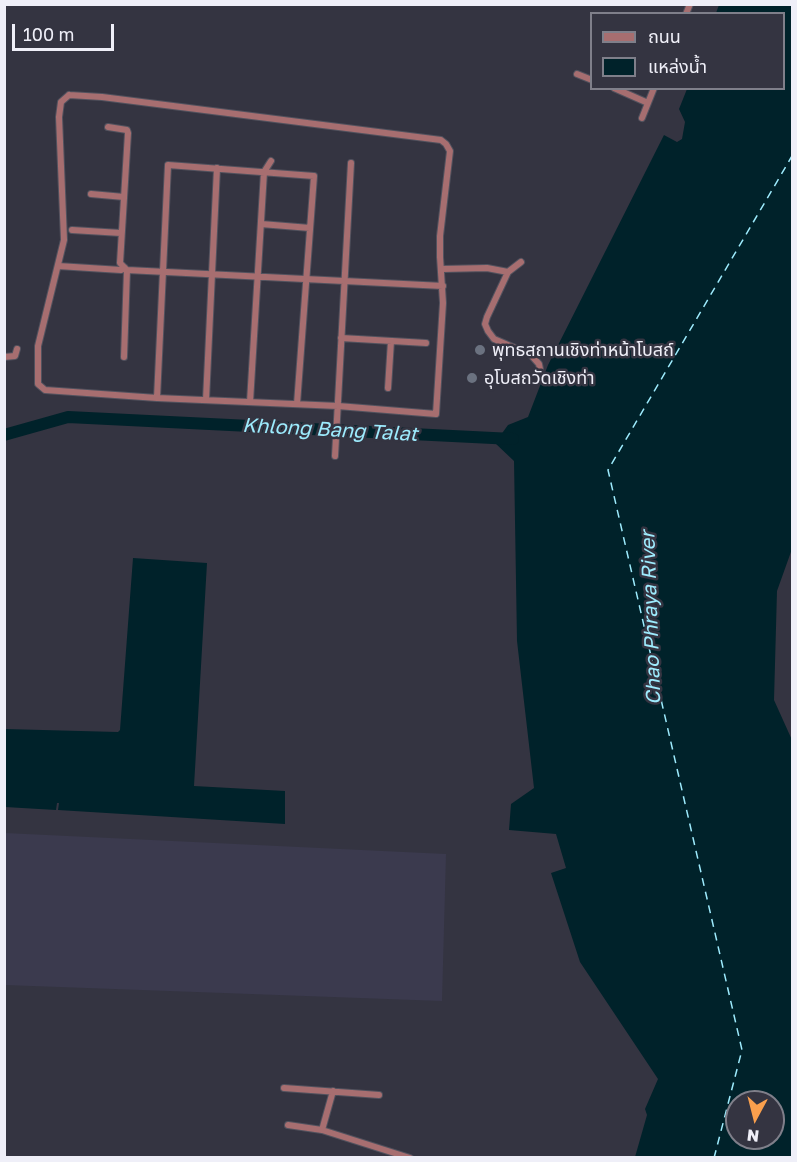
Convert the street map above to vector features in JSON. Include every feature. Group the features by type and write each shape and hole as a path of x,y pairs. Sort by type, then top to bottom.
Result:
{"street":[{"path":"577,74 590,80"},
{"path":"619,90 648,103"},
{"path":"642,118 653,90"},
{"path":"69,95 102,97 441,140 450,151 440,236 443,286 436,414 338,406 157,398 45,390 38,384 39,346 58,266 64,240 59,117 61,102 69,95"},
{"path":"108,127 128,131 120,262 126,269 124,357"},
{"path":"250,402 264,172 271,160"},
{"path":"336,456 351,163"},
{"path":"157,398 167,165 314,176 297,404"},
{"path":"206,400 217,168"},
{"path":"91,194 124,197"},
{"path":"261,224 310,228"},
{"path":"72,230 121,233"},
{"path":"521,262 508,272 485,324 494,339 531,355 539,364 540,369"},
{"path":"58,266 443,286"},
{"path":"442,269 487,268 508,272"},
{"path":"341,338 426,343"},
{"path":"388,388 391,341"},
{"path":"4,357 15,356 17,349"},
{"path":"284,1088 379,1095"},
{"path":"322,1130 333,1091"},
{"path":"288,1125 322,1130 406,1157"}],"shaded area":[{"path":"5,833 446,854 442,1001 5,985"}],"water":[{"name":"Chao Phraya River","path":"719,5 792,5 792,549 777,591 774,700 792,740 792,1157 635,1157 647,1115 645,1109 658,1079 580,962 551,873 566,868 556,834 509,830 511,804 534,788 517,641 514,461 495,443 508,425 528,417 548,365 664,135 677,142 682,139 685,122 679,109 687,90 785,90 785,12 716,12"},
{"path":"133,558 207,563 194,786 285,791 285,824 58,810 59,803 57,803 56,810 5,807 5,729 118,732 120,730"}],"waterway":[{"name":"Khlong Bang Talat","path":"4,435 68,417 513,439"}],"ferry route":[{"path":"714,1158 742,1050 608,470 792,156"}],"place":[{"name":"พุทธสถานเชิงท่าหน้าโบสถ์","path":"480,350"},
{"name":"อุโบสถวัดเชิงท่า","path":"472,378"}]}
